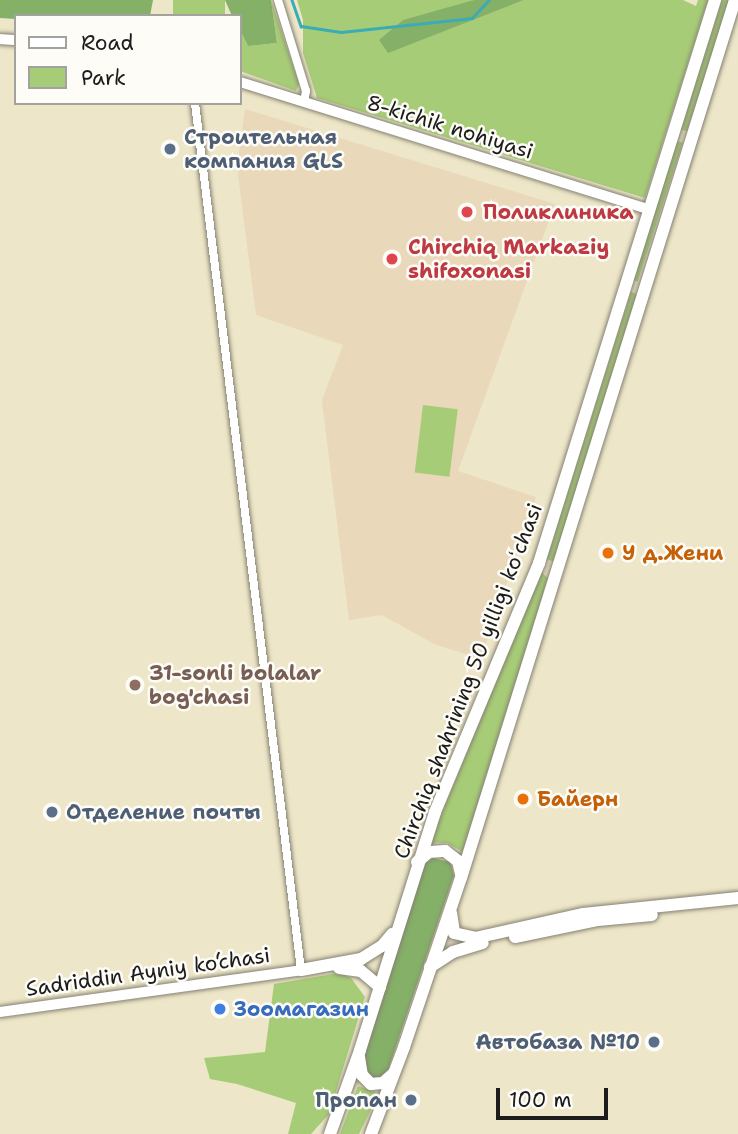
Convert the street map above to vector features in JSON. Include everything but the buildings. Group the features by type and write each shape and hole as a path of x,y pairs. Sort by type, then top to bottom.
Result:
{"main road":[{"name":"Chirchiq shahrining 50 yilligi koʻchasi","path":"332,1128 360,1050 417,862 538,564 715,0"},
{"name":"Chirchiq shahrining 50 yilligi koʻchasi","path":"371,1134 398,1064 461,878 735,0"},
{"path":"672,134 693,139"},
{"path":"626,284 646,291"},
{"path":"538,564 556,570"},
{"path":"417,862 429,852 445,851 458,861 461,878"},
{"path":"452,902 453,931 459,937 471,938 583,915 738,898"},
{"path":"430,967 453,953 487,942 598,920 738,906"},
{"path":"301,970 366,957 387,941 398,925"},
{"path":"301,970 352,969 369,975 380,987"},
{"path":"360,1050 360,1071 371,1084 386,1081 398,1064"}],"street":[{"path":"278,0 306,90 304,102"},
{"name":"8-kichik nohiyasi","path":"242,83 648,209"},
{"path":"195,105 301,970"},
{"name":"Sadriddin Ayniy ko‘chasi","path":"0,1012 301,970"},
{"path":"320,1134 332,1128"}],"shaded area":[{"path":"245,109 555,204 458,471 536,497 481,659 434,644 382,615 349,620 322,400 343,345 256,315 237,167"}],"green space":[{"path":"0,0 153,0 150,14 14,14 14,19 0,18"},
{"path":"173,0 225,0 225,14 173,14"},
{"path":"225,0 271,0 277,43 248,46 242,34 242,14 231,14"},
{"path":"271,0 299,84 296,91 242,72 242,34 248,46 277,43"},
{"path":"297,0 474,0 388,52 524,0 683,0 696,6 698,0 708,0 645,198 317,98 303,53 303,20"},
{"path":"474,0 524,0 388,53 379,40 403,20"},
{"path":"722,0 730,0 687,131 681,130"},
{"path":"677,141 683,143 638,282 632,280"},
{"path":"631,292 637,294 554,562 547,559"},
{"path":"423,405 458,409 449,477 415,472"},
{"path":"541,572 548,578 463,852 447,843 430,842"},
{"path":"433,858 450,862 454,875 388,1070 381,1077 371,1077 363,1061 422,866"},
{"path":"339,973 351,978 365,997 329,1114 311,1134 288,1134 296,1103 237,1084 210,1079 204,1058 265,1052 274,984"},
{"path":"358,1086 379,1093 359,1134 340,1134"}],"waterway":[{"path":"292,0 301,26 341,32 472,18 489,0"}],"place":[{"name":"Строительная компания GLS","path":"170,149"},
{"name":"Поликлиника","path":"467,212"},
{"name":"Chirchiq Markaziy shifoxonasi","path":"392,259"},
{"name":"У д.Жени","path":"608,553"},
{"name":"31-sonli bolalar bog'chasi","path":"135,685"},
{"name":"Байерн","path":"523,799"},
{"name":"Отделение почты","path":"52,812"},
{"name":"Зоомагазин","path":"220,1009"},
{"name":"Автобаза №10","path":"654,1042"},
{"name":"Пропан","path":"411,1100"}]}
